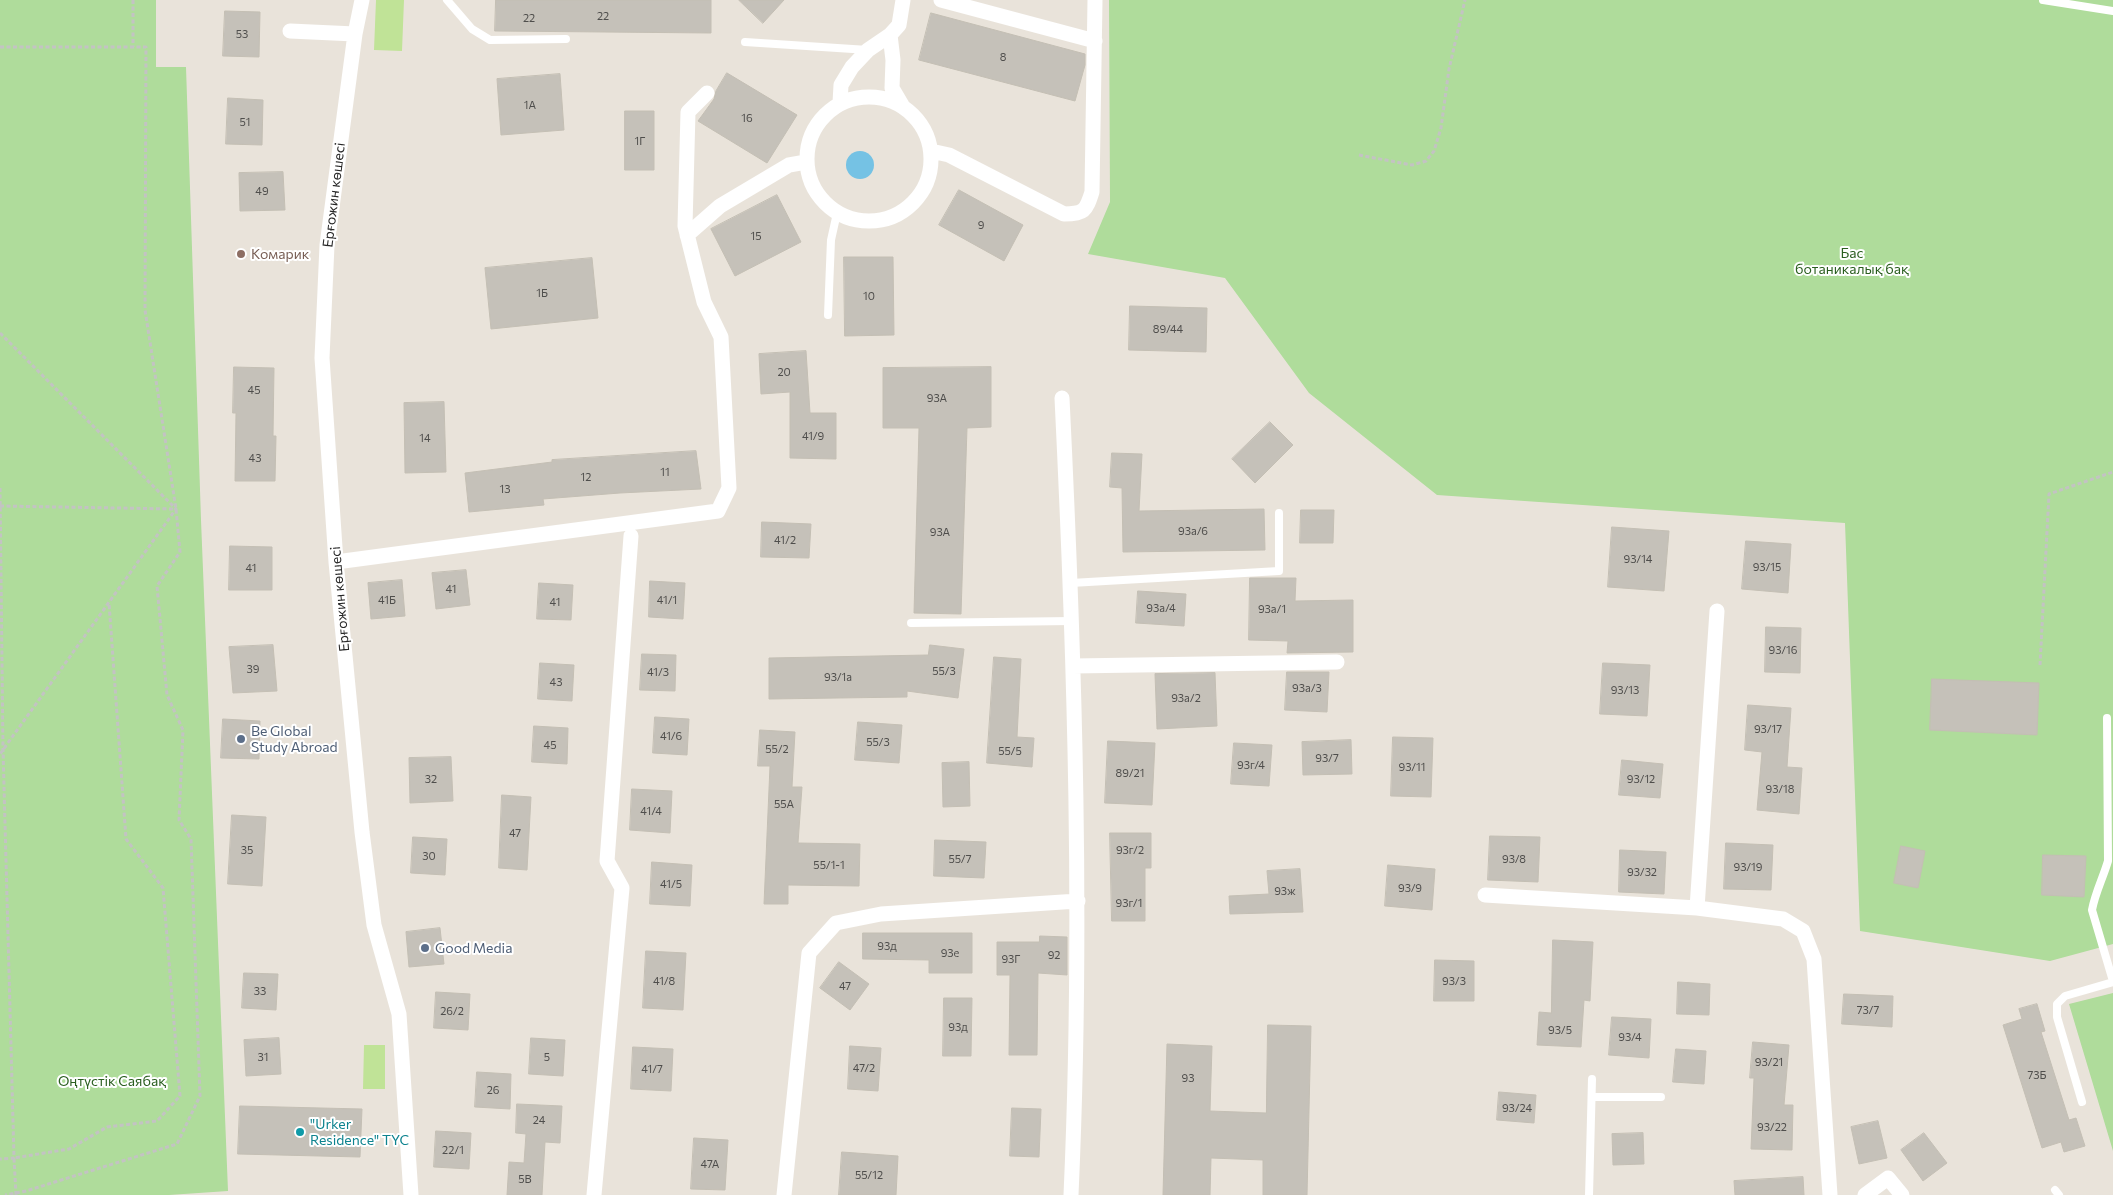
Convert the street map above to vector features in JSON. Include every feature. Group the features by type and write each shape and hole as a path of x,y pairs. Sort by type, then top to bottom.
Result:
{"street":[{"name":"Ерғожин көшесі","path":"362,0 355,34 326,244 322,358 336,562 362,832 374,926 400,1014 411,1195"},
{"path":"840,103 841,85 852,66 868,50 890,35 899,25 903,0"},
{"path":"941,0 1094,41"},
{"path":"932,150 949,155 1064,214 1078,214 1087,208 1092,192 1095,0"},
{"path":"290,31 355,34"},
{"path":"890,35 893,60 892,88 902,105"},
{"path":"336,562 718,511 729,488 721,337 704,302 685,226 688,112 707,93"},
{"path":"871,96 887,98 902,105 922,125 929,138 932,150 931,172 925,189 914,203 901,213 884,220 867,221 837,213 820,198 810,181 806,162 808,144 815,128 826,114 840,103 855,98 871,96"},
{"path":"687,234 720,206 789,165 806,162"},
{"path":"1062,398 1071,583 1078,901 1076,1106 1072,1195"},
{"path":"594,1195 622,888 607,861 631,536"},
{"path":"1698,908 1717,611"},
{"path":"1073,666 1337,662"},
{"path":"1485,895 1698,908 1783,919 1803,931 1814,959 1830,1195"},
{"path":"784,1195 809,953 836,923 881,914 1078,901"},
{"path":"1866,1195 1888,1178 1902,1195"}],"lane":[{"path":"448,0 472,29 490,40 566,39"},
{"path":"2044,0 2113,11"},
{"path":"745,42 868,50"},
{"path":"828,315 831,240 837,213"},
{"path":"1071,583 1279,571 1279,513"},
{"path":"911,623 1072,622"},
{"path":"2082,1102 2057,1017 2057,1004 2065,996 2113,981 2092,910 2094,899 2102,882 2108,861 2107,718"},
{"path":"1589,1195 1592,1079"},
{"path":"1592,1096 1661,1097"}],"path":[{"path":"133,0 133,47"},
{"path":"1359,155 1412,165 1426,160 1434,151 1441,128 1449,69 1465,0"},
{"path":"0,47 146,47 145,310 176,509 180,552 157,586 167,695 183,730 178,820 191,839 200,1096 177,1144 16,1194 5,1195"},
{"path":"0,333 176,509"},
{"path":"2040,665 2050,494 2113,472"},
{"path":"0,488 3,750 16,1194"},
{"path":"0,506 176,509"},
{"path":"0,754 176,509"},
{"path":"0,1159 69,1149 107,1128 157,1121 180,1096 163,888 126,840 109,603"}],"green space":[{"name":"Оңтүстік Саябақ","path":"0,0 156,0 156,67 186,67 201,520 228,1191 169,1195 0,1195"},
{"path":"376,0 404,0 402,51 374,50"},
{"name":"Бас ботаникалық бақ","path":"1109,0 2113,0 2113,944 2050,961 1860,931 1845,523 1437,495 1309,393 1225,278 1088,254 1110,202"},
{"path":"2113,993 2113,1151 2069,1004"},
{"path":"364,1045 385,1045 385,1089 363,1089"}],"water":[{"path":"860,151 870,155 874,165 870,175 860,179 850,175 846,165 850,155"}],"building":[{"path":"496,0 711,0 711,33 495,31"},
{"path":"739,0 784,0 763,23"},
{"path":"225,11 260,12 259,57 223,56"},
{"path":"931,13 1085,54 1085,65 1075,101 919,60"},
{"path":"727,73 797,115 767,163 698,121 714,99 716,91"},
{"path":"560,74 564,130 501,135 497,79"},
{"path":"228,98 263,100 262,145 226,144"},
{"path":"625,111 654,111 654,170 625,170"},
{"path":"283,172 285,210 240,211 239,173"},
{"path":"959,190 1023,225 1004,261 939,225"},
{"path":"777,195 801,242 735,276 711,229"},
{"path":"844,257 893,257 894,335 845,336"},
{"path":"592,258 598,318 491,329 485,268"},
{"path":"1130,306 1207,308 1206,352 1129,350"},
{"path":"806,351 810,413 836,413 836,459 790,458 790,392 761,394 759,354"},
{"path":"234,367 274,368 273,436 276,436 275,481 235,481 236,413 233,413"},
{"path":"991,367 991,427 967,428 961,614 914,613 919,428 883,428 883,368"},
{"path":"444,402 446,472 405,473 404,403"},
{"path":"1270,422 1293,445 1255,483 1232,459"},
{"path":"696,451 701,489 543,499 544,505 469,512 465,473 552,462 552,460"},
{"path":"1112,453 1142,454 1139,511 1264,509 1265,550 1123,552 1122,488 1110,487"},
{"path":"1301,510 1334,510 1333,543 1300,543"},
{"path":"762,522 811,524 809,558 761,557"},
{"path":"1612,527 1669,531 1664,591 1608,587"},
{"path":"1746,541 1791,544 1788,593 1742,589"},
{"path":"230,546 272,547 272,590 229,590"},
{"path":"466,570 470,605 436,609 432,573"},
{"path":"1250,578 1296,578 1295,601 1353,600 1353,652 1287,653 1288,641 1249,640"},
{"path":"402,580 405,616 371,619 368,583"},
{"path":"650,581 685,583 683,619 649,617"},
{"path":"539,583 573,585 571,620 537,619"},
{"path":"1138,591 1186,594 1184,626 1136,623"},
{"path":"1766,627 1801,628 1800,673 1765,672"},
{"path":"273,645 277,691 233,693 229,647"},
{"path":"930,645 964,649 958,698 907,691 907,697 769,699 769,658 928,655"},
{"path":"642,654 676,655 675,691 640,690"},
{"path":"994,657 1021,659 1017,737 1034,738 1032,767 987,763"},
{"path":"540,663 574,665 572,701 538,699"},
{"path":"1603,663 1650,665 1647,716 1600,714"},
{"path":"1287,672 1329,672 1327,712 1285,710"},
{"path":"1215,673 1217,726 1157,729 1155,674"},
{"path":"1932,679 2039,683 2037,735 1930,730"},
{"path":"1748,705 1791,708 1787,767 1802,768 1799,814 1757,810 1762,752 1745,750"},
{"path":"655,717 689,719 687,755 653,753"},
{"name":"Be Global Study Abroad","path":"223,719 260,721 259,759 221,758"},
{"path":"858,722 902,725 899,763 855,760"},
{"path":"534,726 568,728 567,764 532,762"},
{"path":"760,730 795,732 792,787 802,787 798,843 860,844 859,886 788,885 788,904 764,904 770,766 758,766"},
{"path":"1393,737 1433,738 1431,797 1391,796"},
{"path":"1351,740 1352,774 1303,775 1302,742"},
{"path":"1108,741 1155,743 1152,805 1105,803"},
{"path":"1234,743 1272,745 1269,786 1231,784"},
{"path":"451,757 453,801 410,803 409,758"},
{"path":"1622,760 1663,764 1660,798 1619,795"},
{"path":"969,762 970,806 943,807 942,763"},
{"path":"632,789 672,791 670,833 630,830"},
{"path":"502,795 531,797 527,870 499,868"},
{"path":"232,815 266,817 262,886 228,884"},
{"path":"1110,833 1151,833 1151,868 1145,868 1145,921 1112,921"},
{"path":"1490,836 1540,837 1538,882 1488,880"},
{"path":"413,837 447,839 445,875 411,873"},
{"path":"935,840 986,842 984,878 934,876"},
{"path":"1726,843 1773,845 1771,890 1724,889"},
{"path":"1901,846 1925,851 1918,888 1894,883"},
{"path":"1620,850 1666,852 1664,894 1619,892"},
{"path":"2043,855 2086,856 2084,897 2042,895"},
{"path":"652,862 692,865 690,906 650,904"},
{"path":"1388,865 1435,869 1432,910 1385,906"},
{"path":"1300,869 1303,912 1230,914 1229,896 1269,894 1267,871"},
{"name":"Good Media","path":"440,928 444,964 409,967 406,932"},
{"path":"863,933 972,933 972,973 929,973 929,960 863,959"},
{"path":"1040,936 1067,937 1067,975 1038,973 1037,1055 1009,1055 1010,975 997,975 997,942 1039,942"},
{"path":"1553,940 1593,942 1590,1001 1584,1000 1581,1047 1537,1045 1539,1012 1551,1013"},
{"path":"646,951 686,953 683,1010 643,1008"},
{"path":"1435,960 1474,961 1474,1001 1434,1001"},
{"path":"839,962 869,984 850,1010 820,988"},
{"path":"244,973 278,974 276,1010 242,1008"},
{"path":"1678,982 1710,984 1709,1015 1677,1014"},
{"path":"436,992 470,994 468,1030 434,1028"},
{"path":"1844,994 1893,996 1892,1027 1842,1024"},
{"path":"944,998 972,998 971,1056 943,1056"},
{"path":"2037,1004 2045,1031 2041,1032 2069,1120 2076,1118 2085,1146 2064,1152 2061,1142 2042,1148 2003,1025 2022,1019 2019,1009"},
{"path":"1612,1017 1651,1019 1649,1058 1609,1055"},
{"path":"1268,1025 1311,1026 1307,1195 1263,1195 1263,1160 1211,1158 1210,1195 1163,1195 1167,1044 1212,1046 1210,1111 1266,1113"},
{"path":"279,1038 281,1074 246,1076 244,1040"},
{"path":"531,1038 565,1040 563,1076 529,1074"},
{"path":"1753,1042 1789,1045 1784,1105 1793,1105 1792,1150 1751,1149 1754,1078 1750,1078"},
{"path":"850,1046 881,1048 878,1091 848,1089"},
{"path":"633,1047 673,1049 671,1091 631,1089"},
{"path":"1676,1049 1706,1051 1704,1084 1673,1082"},
{"path":"477,1072 511,1074 510,1109 475,1107"},
{"path":"1499,1092 1536,1095 1534,1123 1497,1120"},
{"path":"517,1104 562,1106 560,1143 545,1142 542,1195 507,1195 509,1162 524,1163 526,1134 516,1133"},
{"name":"\"Urker Residence\" ТҮС","path":"240,1106 362,1109 360,1157 238,1154"},
{"path":"1012,1108 1041,1109 1039,1157 1010,1156"},
{"path":"1878,1121 1887,1158 1859,1164 1851,1127"},
{"path":"436,1131 471,1133 469,1169 434,1167"},
{"path":"1643,1133 1644,1164 1613,1165 1612,1134"},
{"path":"1924,1133 1947,1163 1923,1181 1901,1150"},
{"path":"694,1138 728,1140 725,1190 691,1189"},
{"path":"842,1152 898,1156 896,1195 839,1195"},
{"path":"1803,1177 1804,1195 1735,1195 1734,1181"}],"place":[{"name":"Комарик","path":"241,254"},
{"name":"Be Global Study Abroad","path":"241,739"},
{"name":"Good Media","path":"425,948"},
{"name":"\"Urker Residence\" ТҮС","path":"300,1132"}]}
